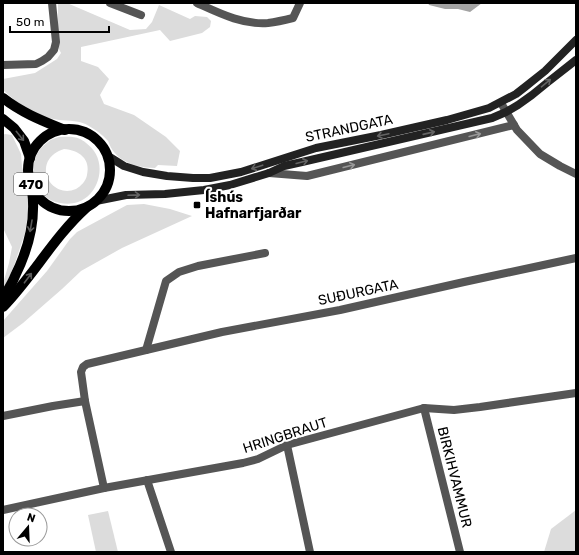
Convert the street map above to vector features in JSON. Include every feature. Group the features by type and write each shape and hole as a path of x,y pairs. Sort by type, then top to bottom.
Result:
{"main road":[{"name":"STRANDGATA","path":"108,156 124,166 143,172 175,177 210,178 225,176 316,148 453,119 489,108 516,94 545,71 576,40"},
{"name":"STRANDGATA","path":"92,204 126,195 165,194 204,190 230,185 269,173 284,166 492,118 506,112 532,95 576,60"},
{"name":"470","path":"3,98 14,107 65,130"},
{"name":"470","path":"3,119 14,128 24,141 30,158"},
{"name":"470","path":"3,298 15,277 25,253 31,229 34,201 28,168 30,158 35,147 43,139 53,133 65,130 76,130 86,133 95,139 103,147 108,156"},
{"path":"3,307 17,293 57,238 104,192 109,181 110,168 108,156"},
{"name":"470","path":"32,188 40,199 50,206 63,211 76,210 92,204"}],"street":[{"path":"3,64 36,64 48,57 54,50 56,42 52,3"},
{"path":"110,3 141,15"},
{"path":"196,3 231,18 250,22 268,23 293,18 300,3"},
{"path":"501,102 517,130 540,154 576,174"},
{"name":"STRANDGATA","path":"269,173 306,176 514,125"},
{"path":"146,350 166,281 179,272 198,266 265,253"},
{"name":"SUÐURGATA","path":"104,488 85,401 81,372 87,364 222,332 340,310 576,258"},
{"name":"HRINGBRAUT","path":"3,510 104,488 243,463 263,457 287,446 424,408 454,410 576,393"},
{"path":"3,416 85,401"},
{"name":"BIRKIHVAMMUR","path":"424,408 460,552"},
{"path":"287,446 310,552"},
{"path":"147,480 171,552"}],"shaded area":[{"path":"58,3 67,3 130,30 146,29 152,22 159,5 190,19 195,16 207,17 211,21 210,27 202,33 170,41 160,30 81,47 81,61 98,67 109,79 100,95 104,104 134,115 166,137 180,151 177,166 158,165 155,168 150,168 138,166 122,160 114,152 104,137 86,124 43,116 29,110 15,101 3,90 3,79 35,73 57,59 61,53 58,47"},
{"path":"428,3 482,3 470,12 458,9 445,9 429,5"},
{"path":"3,135 12,135 21,154 22,167 31,195 25,233 3,292 4,280 12,247 3,228"},
{"path":"59,137 72,137 80,139 94,151 98,158 99,173 95,187 91,193 78,202 67,204 53,201 42,193 35,182 33,169 39,151 51,140","holes":["64,149 83,156 88,169 86,177 81,185 76,189 67,191 58,189 52,184 46,169 48,161 54,154"]},
{"path":"144,204 170,209 192,216 122,248 81,271 23,323 3,338 3,321 47,271 70,239 77,232 127,205"},
{"path":"576,510 576,552 544,552 551,529"},
{"path":"108,511 118,552 96,552 88,515"}],"place":[{"name":"Íshús Hafnarfjarðar","path":"197,205"}]}
